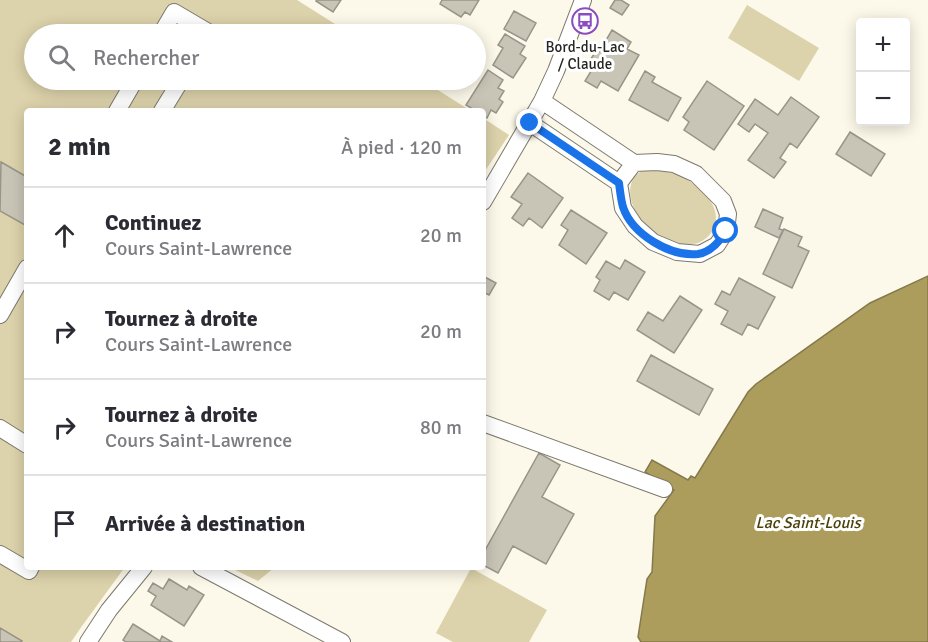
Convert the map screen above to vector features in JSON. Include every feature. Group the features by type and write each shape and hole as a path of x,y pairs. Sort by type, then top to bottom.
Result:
{"street":[{"path":"486,197 530,123 556,71 576,2"},
{"path":"167,24 174,12 194,24"},
{"path":"119,108 129,90"},
{"path":"164,108 175,90"},
{"path":"542,101 634,163 674,164 696,174 723,201 728,214 726,231 717,245 700,254 677,252 652,242 635,226 623,208 619,183 634,163"},
{"path":"530,123 619,183"},
{"path":"0,315 24,273"},
{"path":"486,424 664,489"},
{"path":"0,429 24,442"},
{"path":"0,554 24,568"},
{"path":"88,642 109,610 142,570"},
{"path":"207,570 342,642"}],"shaded area":[{"path":"0,0 297,0 335,24 24,24 24,90 438,90 466,108 24,108 24,570 123,570 71,642 0,642"},
{"path":"747,5 819,48 799,81 728,38"},
{"path":"486,120 509,135 486,170"},
{"path":"653,169 688,180 709,199 716,215 715,224 711,233 703,241 687,245 673,243 655,233 640,218 631,201 630,188 640,172"},
{"path":"235,570 271,570 258,581"},
{"path":"470,570 475,570 547,610 529,642 453,642 436,633"}],"water":[{"name":"Lac Saint-Louis","path":"928,276 928,642 641,642 638,637 647,579 652,572 655,516 674,490 645,472 652,460 688,480 691,476 695,478 748,392 756,384 870,303"}],"building":[{"path":"317,0 341,0 333,12"},
{"path":"442,0 479,0 470,15 465,12 461,17 440,4"},
{"path":"615,0 621,0 629,5 622,15 610,8"},
{"path":"514,11 536,23 526,41 504,29"},
{"path":"612,30 631,42 627,49 639,55 618,91 601,81 597,88 585,81 593,68 587,65 596,51 599,52"},
{"path":"505,34 525,46 520,54 526,58 513,78 493,65 503,48 498,45"},
{"path":"488,70 503,80 498,88 504,91 499,99 503,102 496,113 491,110 487,118 486,108 471,108 466,105 475,90 486,90"},
{"path":"645,71 655,77 652,82 681,98 668,121 629,100"},
{"path":"707,81 744,106 714,150 684,130 689,122 683,117"},
{"path":"791,97 819,117 797,148 790,143 780,158 786,162 774,178 748,160 768,133 755,124 749,132 738,124 755,99 778,115"},
{"path":"850,132 885,154 871,176 836,154"},
{"path":"1,162 24,175 24,224 0,211"},
{"path":"528,173 563,198 542,228 529,218 523,226 512,218 522,204 511,197"},
{"path":"763,209 783,218 779,229 783,230 779,238 755,227"},
{"path":"571,210 607,233 586,264 559,245 568,230 561,225"},
{"path":"784,229 802,237 798,246 809,251 792,288 763,274"},
{"path":"625,260 645,272 628,300 614,292 609,300 594,291 600,280 596,277 606,261 620,269"},
{"path":"486,278 496,283 489,295 486,294"},
{"path":"739,278 775,297 758,329 748,324 742,335 721,324 728,311 715,304 722,291 730,295"},
{"path":"680,296 702,310 674,353 637,330 648,312 663,321"},
{"path":"651,355 713,389 699,415 637,381"},
{"path":"539,453 560,465 542,497 574,514 546,564 513,546 498,573 486,567 486,549"},
{"path":"169,579 187,590 189,586 204,595 184,626 151,605 156,596 148,591 153,583 163,589"},
{"path":"133,624 160,641 162,636 172,642 126,642 123,640"},
{"path":"0,628 22,641 0,642"}],"place":[{"name":"Bord-du-Lac / Claude","path":"585,21"}],"route":[{"path":"530,123 619,183 623,208 635,226 652,242 677,252 700,254 717,245 726,231"}]}
